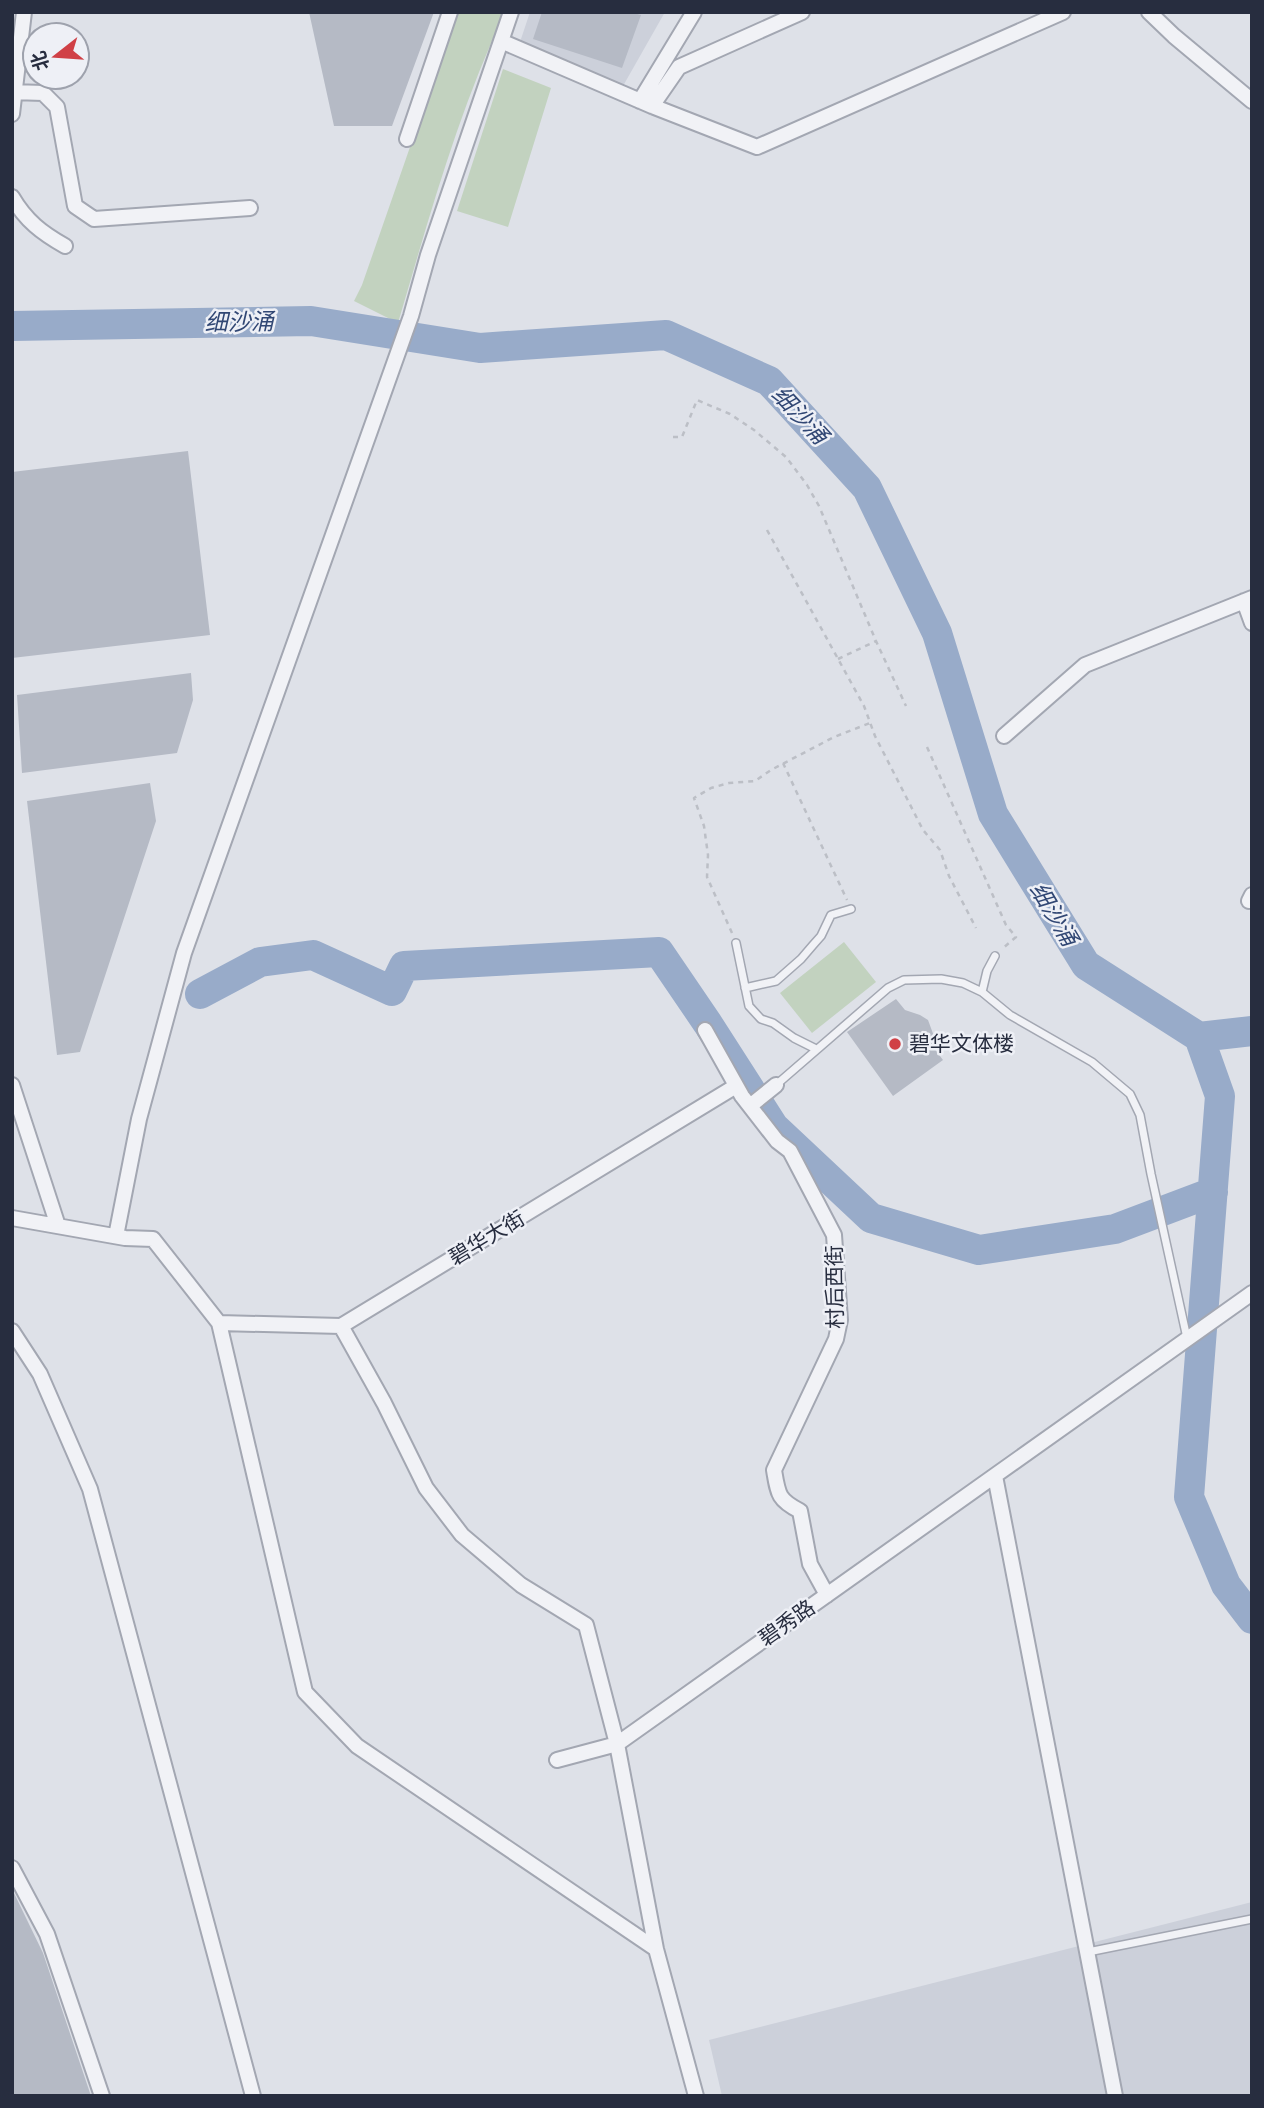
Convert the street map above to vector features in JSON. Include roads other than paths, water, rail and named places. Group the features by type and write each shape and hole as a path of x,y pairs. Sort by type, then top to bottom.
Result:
{"street":[{"path":"12,114 24,12"},
{"path":"407,139 450,12"},
{"path":"116,1236 139,1119 184,953 411,316 428,256 511,12"},
{"path":"646,104 694,12"},
{"path":"646,104 679,66 802,12"},
{"path":"501,41 646,104 757,147 1063,12"},
{"path":"1149,12 1252,101"},
{"path":"13,92 43,93 57,107 75,206 94,219 250,208"},
{"path":"12,197 23,215 41,233 65,246"},
{"path":"1004,736 1085,665 1248,599 1252,623"},
{"name":"村后西街","path":"705,1030 736,1086 777,1141 790,1151 834,1235 840,1320 836,1339 774,1470 778,1491 784,1503 800,1511 810,1563 827,1595"},
{"path":"12,1085 58,1226"},
{"path":"751,1106 776,1085"},
{"name":"碧华大街","path":"341,1326 736,1086"},
{"path":"12,1218 116,1236 153,1239 219,1323 305,1692 357,1746 656,1949"},
{"name":"碧秀路","path":"617,1744 1252,1293"},
{"path":"219,1323 341,1326 384,1403 426,1488 462,1535 521,1585 586,1625 617,1744 656,1949 696,2096"},
{"path":"12,1331 40,1374 90,1489 253,2096"},
{"path":"995,1476 1115,2096"},
{"path":"557,1760 617,1744"},
{"path":"12,1868 16,1884 47,1934 102,2096"}],"lane":[{"path":"745,988 776,981 801,959 821,936 831,915 851,909"},
{"path":"736,943 749,1006 761,1019 773,1023 816,1049"},
{"path":"982,992 987,971 995,956"},
{"path":"776,1085 888,988 904,980 941,979 962,983 982,992 1010,1015 1091,1062 1130,1094 1140,1115 1150,1174 1187,1339"},
{"path":"1087,1952 1252,1919"}],"waterway":[{"name":"细沙涌","path":"12,326 311,321 480,348 666,335 769,381 867,488 937,633 993,814 1086,965 1199,1037 1252,1031"},
{"path":"200,994 260,962 313,955 392,991 404,966 659,952 774,1127 871,1218 979,1250 1115,1229 1213,1192"},
{"path":"1199,1037 1220,1096 1189,1497 1226,1585 1252,1619"}],"place":[{"name":"碧华文体楼","path":"895,1044"}]}
